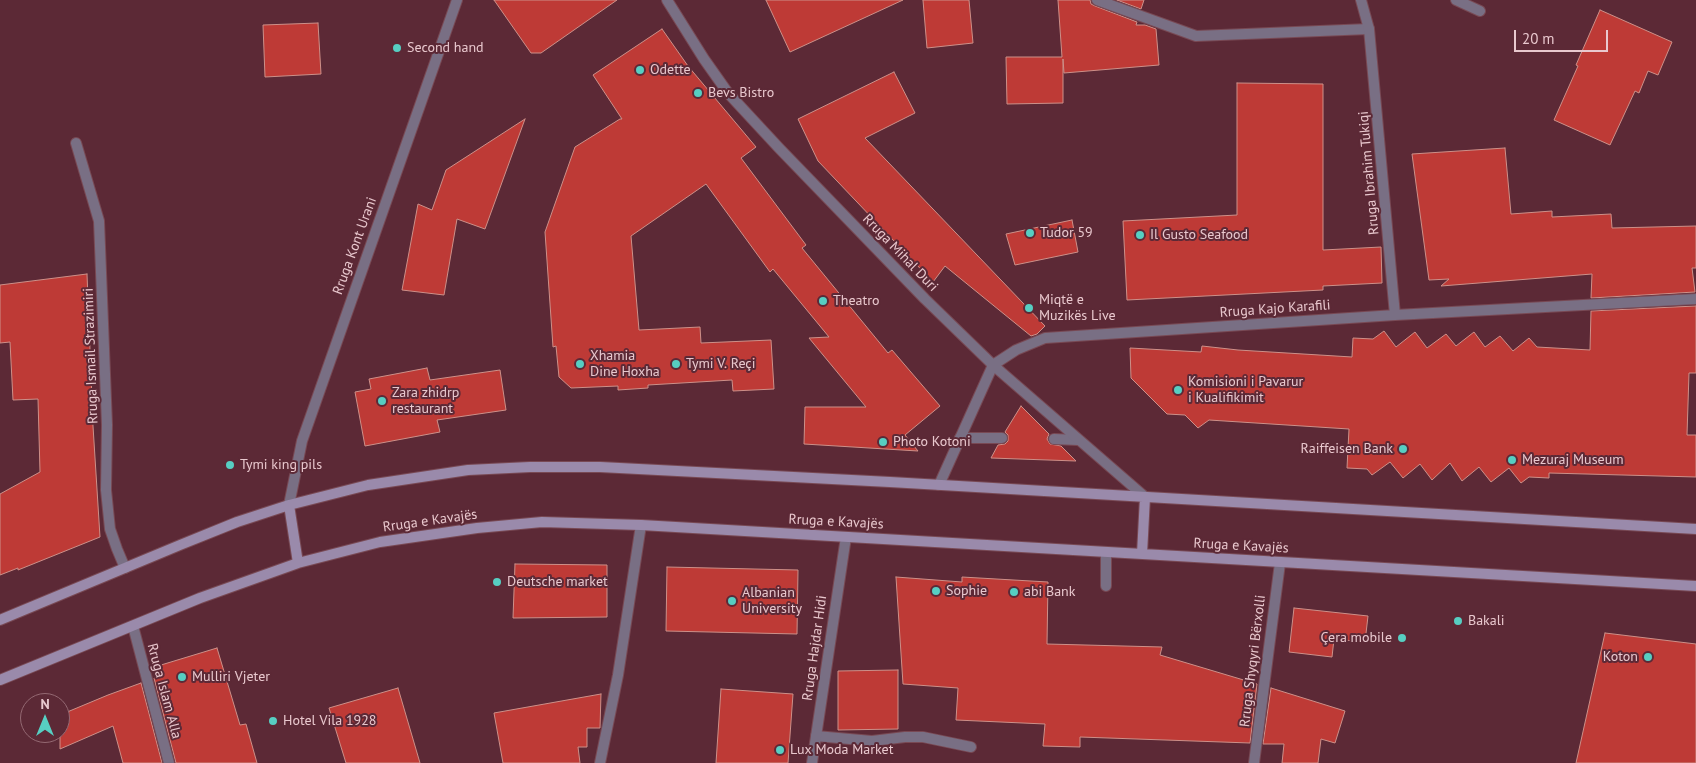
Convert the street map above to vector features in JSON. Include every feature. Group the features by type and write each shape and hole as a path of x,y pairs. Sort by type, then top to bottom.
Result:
{"main road":[{"path":"0,620 238,522 289,505 368,485 468,470 530,467 600,467 1696,529"},
{"path":"1142,554 1145,497"},
{"path":"289,505 298,563"},
{"name":"Rruga e Kavajës","path":"0,680 200,598 298,563 380,542 477,528 542,522 641,524 1696,586"}],"street":[{"name":"Rruga Kont Urani","path":"289,505 292,482 302,440 457,0"},
{"name":"Rruga Mihal Duri","path":"667,0 728,94 925,299 994,365 1145,497"},
{"path":"1097,0 1196,36 1369,29"},
{"name":"Rruga Ibrahim Tukiqi","path":"1361,0 1369,29 1396,315"},
{"path":"1456,0 1480,11"},
{"name":"Rruga Ismail Strazimiri","path":"76,143 99,221 107,425 106,490 110,529 125,568"},
{"name":"Rruga Kajo Karafili","path":"994,365 1016,350 1045,338 1396,315 1696,299"},
{"path":"939,485 994,365"},
{"path":"960,438 1002,438"},
{"path":"1054,439 1078,440"},
{"path":"600,763 618,675 641,524"},
{"name":"Rruga Hajdar Hidi","path":"812,763 846,536"},
{"path":"1106,552 1106,586"},
{"name":"Rruga Shyqyri Bërxolli","path":"1254,763 1280,563"},
{"name":"Rruga Islam Alla","path":"133,626 169,763"},
{"path":"816,736 872,741 923,737 971,747"}],"building":[{"path":"494,0 617,0 541,53 531,53"},
{"path":"766,0 903,0 790,52"},
{"path":"923,0 969,0 973,43 927,48"},
{"path":"1058,0 1090,0 1091,4 1095,6 1137,22 1136,25 1145,25 1156,29 1159,65 1064,73 1063,59 1063,103 1007,104 1006,57 1062,57"},
{"path":"1117,0 1144,0 1141,9"},
{"path":"1600,10 1672,42 1658,75 1648,71 1639,93 1635,91 1610,145 1554,120"},
{"path":"318,23 321,74 265,77 263,25"},
{"path":"662,29 688,66 756,147 741,158 806,245 802,248 888,353 892,350 940,406 905,435 918,451 804,444 805,407 866,407 809,338 829,337 773,269 770,272 706,184 631,236 639,330 700,327 701,343 771,340 774,389 733,391 732,380 648,385 648,388 618,390 618,386 571,388 559,377 556,346 553,347 545,232 575,147 622,119 593,75"},
{"path":"894,72 915,113 865,138 1045,326 1037,334 1031,336 945,266 933,282 818,161 798,119"},
{"path":"1237,83 1323,84 1323,250 1381,247 1382,283 1323,286 1323,290 1127,300 1123,221 1237,215"},
{"path":"525,119 485,229 457,219 444,295 402,290 418,204 432,210 446,170"},
{"path":"1505,148 1511,214 1552,211 1552,217 1611,214 1612,228 1696,226 1696,268 1692,268 1695,292 1591,298 1592,274 1441,286 1449,279 1429,280 1412,154"},
{"path":"1072,220 1078,252 1015,265 1006,234"},
{"path":"87,274 93,426 100,537 18,570 18,568 0,575 0,494 40,472 38,399 13,400 10,342 0,343 0,285"},
{"path":"1696,306 1696,373 1689,373 1687,435 1696,435 1696,477 1549,473 1549,478 1529,477 1521,483 1509,468 1491,482 1479,467 1462,481 1450,463 1432,480 1420,464 1403,478 1390,462 1372,475 1367,469 1347,468 1349,429 1209,420 1198,428 1185,415 1167,414 1131,378 1130,348 1201,352 1202,346 1352,357 1353,338 1373,339 1384,331 1396,347 1415,332 1427,348 1446,334 1456,346 1474,332 1485,347 1500,336 1513,351 1529,338 1537,347 1590,350 1591,311"},
{"path":"427,368 430,380 500,370 506,410 437,420 440,432 365,446 355,392 371,389 369,379"},
{"path":"1021,406 1049,434 1047,439 1050,444 1061,446 1076,461 991,458 998,445 1005,444 1008,441 1008,435 1005,432"},
{"path":"515,564 607,565 607,617 513,618"},
{"name":"Albanian University","path":"667,567 798,570 797,634 666,631"},
{"path":"896,577 962,582 962,577 1048,582 1047,644 1162,647 1160,655 1257,684 1250,743 1080,737 1080,747 1043,746 1045,724 956,720 958,688 903,684"},
{"path":"1294,608 1368,616 1365,642 1334,639 1332,657 1289,652"},
{"path":"1605,633 1696,644 1696,763 1576,763"},
{"path":"217,648 240,725 246,724 257,763 176,763 154,678 164,675 161,665"},
{"path":"898,670 898,729 838,730 838,671"},
{"path":"141,683 162,763 123,763 113,726 60,749 60,743 70,743 70,711"},
{"path":"398,688 420,763 346,763 329,708"},
{"path":"1271,688 1345,711 1335,743 1321,739 1318,763 1282,763 1284,744 1263,744"},
{"path":"721,689 793,694 788,763 716,763"},
{"path":"601,694 600,728 587,728 587,747 578,747 580,763 503,763 494,713"}],"place":[{"name":"Second hand","path":"397,48"},
{"name":"Odette","path":"640,70"},
{"name":"Bevs Bistro","path":"698,93"},
{"name":"Tudor 59","path":"1030,233"},
{"name":"Il Gusto Seafood","path":"1140,235"},
{"name":"Theatro","path":"823,301"},
{"name":"Miqtë e Muzikës Live","path":"1029,308"},
{"name":"Xhamia Dine Hoxha","path":"580,364"},
{"name":"Tymi V. Reçi","path":"676,364"},
{"name":"Komisioni i Pavarur i Kualifikimit","path":"1178,390"},
{"name":"Zara zhidrp restaurant","path":"382,401"},
{"name":"Photo Kotoni","path":"883,442"},
{"name":"Raiffeisen Bank","path":"1403,449"},
{"name":"Mezuraj Museum","path":"1512,460"},
{"name":"Tymi king pils","path":"230,465"},
{"name":"Deutsche market","path":"497,582"},
{"name":"Sophie","path":"936,591"},
{"name":"abi Bank","path":"1014,592"},
{"name":"Albanian University","path":"732,601"},
{"name":"Bakali","path":"1458,621"},
{"name":"Çera mobile","path":"1402,638"},
{"name":"Koton","path":"1648,657"},
{"name":"Mulliri Vjeter","path":"182,677"},
{"name":"Hotel Vila 1928","path":"273,721"},
{"name":"Lux Moda Market","path":"780,750"}]}
